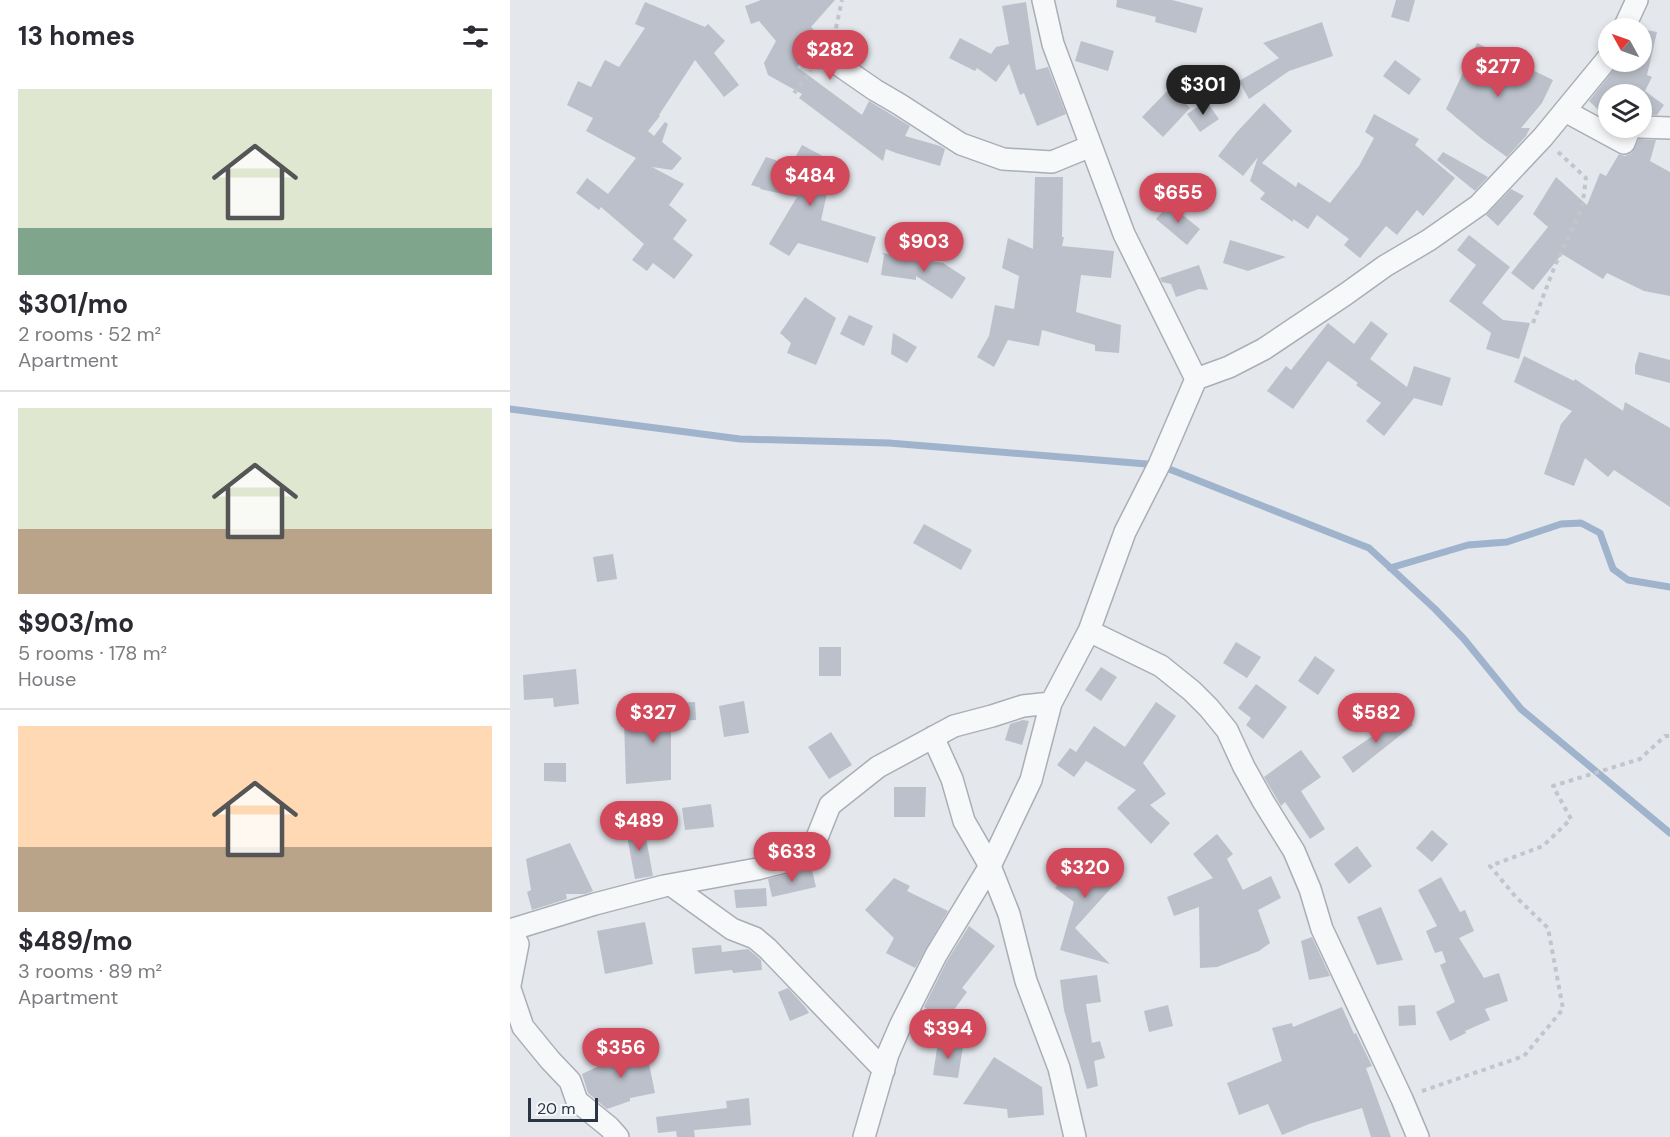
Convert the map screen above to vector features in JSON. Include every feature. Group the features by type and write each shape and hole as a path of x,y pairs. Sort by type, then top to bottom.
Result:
{"street":[{"path":"1043,0 1053,44 1124,234 1196,379"},
{"path":"1629,18 1637,0"},
{"path":"823,54 961,144 1003,159 1052,162 1091,146"},
{"path":"864,1137 888,1054 901,1024 932,963 990,866 1030,780 1051,703 1089,632 1125,532 1159,465 1196,379 1229,367 1264,349 1479,205 1542,138 1598,70"},
{"path":"1565,111 1598,129"},
{"path":"1652,127 1670,128"},
{"path":"1615,138 1624,143 1626,138"},
{"path":"1089,632 1161,666 1192,691 1227,730 1244,767 1294,850 1310,889 1322,929 1418,1137"},
{"path":"618,1137 577,1101 570,1081 523,1027 510,987 518,944 511,930 595,904 671,885 757,869 800,858 812,850 830,805 878,767 954,726 1023,706 1051,703"},
{"path":"933,737 952,779 964,820 990,866 1009,914 1026,981 1059,1068 1075,1137"},
{"path":"671,885 732,929 755,938 768,949 884,1070"}],"path":[{"path":"1533,323 1554,268 1582,208 1586,178 1542,138"},
{"path":"1402,1099 1524,1056 1563,1009 1548,928 1515,896 1490,866 1543,846 1571,819 1553,786 1640,759 1665,736 1670,736"}],"building":[{"path":"761,0 835,0 811,27 824,40 813,46 810,53 797,67 862,115 869,101 910,126 905,136 945,149 940,166 886,149 883,161 799,98 802,94 768,75 764,63 776,41 759,21 751,24 745,6"},
{"path":"1117,0 1172,0 1203,8 1196,33 1155,22 1156,17 1116,7"},
{"path":"1396,0 1415,0 1409,22 1391,17"},
{"path":"645,2 705,27 708,24 725,41 714,53 739,85 724,97 695,60 648,131 654,136 665,122 668,124 662,142 682,158 672,170 652,167 684,184 669,205 687,220 673,239 693,255 674,279 653,263 647,271 632,260 644,244 601,207 599,210 576,193 587,178 608,194 636,158 586,131 593,118 567,105 578,81 591,87 605,60 619,67 645,28 635,24"},
{"path":"1026,2 1036,70 1048,67 1066,114 1037,126 1024,93 1020,95 1009,64 996,82 977,68 975,71 949,58 960,38 991,54 996,47 1009,44 1002,6"},
{"path":"1322,22 1333,56 1289,71 1249,99 1239,81 1279,58 1263,43"},
{"path":"1652,31 1657,32 1652,54"},
{"path":"1081,41 1114,51 1108,71 1075,61"},
{"path":"1477,43 1553,80 1542,103 1521,128 1530,128 1526,136 1507,157 1446,109"},
{"path":"1395,60 1421,79 1409,95 1383,76"},
{"path":"1612,72 1648,72 1647,75 1652,77 1648,84 1603,84"},
{"path":"1170,88 1190,108 1163,137 1142,117"},
{"path":"1598,90 1598,110 1589,101"},
{"path":"1652,96 1664,105 1657,115 1652,115"},
{"path":"1206,101 1219,119 1200,132 1187,114"},
{"path":"1264,103 1292,131 1262,163 1296,187 1298,182 1330,203 1359,166 1374,138 1365,132 1374,114 1419,139 1415,145 1455,178 1423,216 1417,210 1397,235 1386,226 1360,258 1344,245 1349,239 1317,215 1308,229 1293,219 1293,222 1260,199 1265,193 1250,181 1258,157 1243,176 1218,156"},
{"path":"1639,139 1656,140 1650,161 1670,172 1670,296 1644,291 1607,273 1603,279 1562,254 1533,290 1511,273 1548,227 1533,214 1556,177 1587,205 1600,173 1606,176 1619,154 1625,156 1632,153"},
{"path":"802,145 834,162 821,220 876,237 868,263 798,243 789,256 769,244 797,197 751,185 766,157 791,165"},
{"path":"1443,152 1488,177 1475,191 1437,160"},
{"path":"1035,177 1063,177 1062,237 1064,237 1062,246 1114,251 1111,278 1081,275 1076,312 1121,325 1119,353 1095,351 1095,345 1042,330 1039,346 1008,340 994,367 977,357 989,336 995,305 1014,309 1019,276 1002,268 1008,238 1033,249"},
{"path":"1511,189 1524,196 1498,226 1486,215"},
{"path":"1169,204 1200,229 1187,245 1156,219"},
{"path":"1469,235 1510,267 1482,303 1503,320 1530,323 1519,359 1486,349 1491,333 1449,301 1476,265 1457,250"},
{"path":"1230,240 1286,257 1248,271 1223,263"},
{"path":"882,253 943,263 966,278 952,299 916,276 916,280 881,275 884,255"},
{"path":"1199,265 1208,290 1199,289 1176,297 1171,284 1162,282 1160,278"},
{"path":"805,297 836,318 816,365 787,353 791,343 780,333"},
{"path":"849,315 873,326 864,346 840,334"},
{"path":"1371,321 1388,334 1370,359 1407,387 1414,366 1451,378 1442,406 1414,398 1384,436 1366,421 1381,403 1328,361 1293,409 1267,391 1286,366 1291,370 1328,323 1354,344"},
{"path":"893,333 917,347 907,363 891,354"},
{"path":"1639,352 1670,360 1670,383 1635,374"},
{"path":"1524,356 1574,381 1575,379 1623,411 1625,402 1670,428 1670,507 1614,470 1608,477 1585,458 1574,486 1544,474 1561,424 1572,411 1514,382"},
{"path":"924,524 972,550 961,570 913,543"},
{"path":"613,554 617,579 597,582 593,557"},
{"path":"1236,642 1261,657 1247,678 1223,663"},
{"path":"819,647 841,647 841,676 819,676"},
{"path":"1315,656 1335,670 1318,695 1298,681"},
{"path":"1101,667 1117,677 1101,701 1085,690"},
{"path":"576,669 579,704 554,707 553,698 524,700 523,675"},
{"path":"1256,684 1287,707 1263,739 1246,725 1251,718 1238,708"},
{"path":"744,701 749,733 724,737 719,706"},
{"path":"695,702 696,720 671,721 671,780 626,784 624,720 664,718 663,703"},
{"path":"1156,702 1176,716 1143,763 1166,794 1150,805 1170,823 1151,844 1117,808 1136,790 1086,761 1074,777 1057,765 1070,748 1076,752 1094,726 1125,747"},
{"path":"1405,714 1413,725 1353,773 1342,757"},
{"path":"1023,720 1029,721 1022,745 1005,740 1010,724"},
{"path":"831,732 852,765 829,779 808,747"},
{"path":"1301,750 1321,777 1301,791 1325,829 1310,839 1285,802 1281,806 1264,777"},
{"path":"544,763 566,763 566,782 544,781"},
{"path":"894,787 926,787 925,817 894,817"},
{"path":"711,804 714,827 685,830 682,808"},
{"path":"643,822 653,876 635,879 626,830"},
{"path":"1432,830 1448,844 1432,862 1416,848"},
{"path":"1217,834 1233,854 1227,859 1243,890 1271,876 1281,898 1258,910 1270,943 1259,951 1217,967 1200,968 1199,907 1174,916 1167,897 1213,878 1193,854"},
{"path":"570,843 593,891 585,894 566,894 567,899 532,910 527,892 531,890 526,859"},
{"path":"1357,846 1372,866 1349,884 1334,864"},
{"path":"1085,848 1122,876 1075,928 1110,964 1060,950 1074,902 1055,888"},
{"path":"811,866 816,887 772,897 768,879"},
{"path":"1441,877 1460,912 1465,910 1474,931 1459,938 1484,978 1499,973 1508,1001 1485,1009 1490,1020 1465,1031 1466,1033 1450,1041 1436,1012 1455,1002 1440,965 1446,962 1442,951 1435,953 1426,931 1437,926 1418,890"},
{"path":"894,878 910,886 907,891 948,911 915,968 886,953 894,938 865,910"},
{"path":"766,888 767,906 736,908 734,890"},
{"path":"1381,907 1403,960 1377,965 1357,917"},
{"path":"645,922 653,964 605,974 597,931"},
{"path":"969,926 995,946 962,988 967,992 945,1022 924,1007 947,961"},
{"path":"1312,937 1330,976 1309,980 1301,941"},
{"path":"721,945 722,952 748,949 761,960 762,970 695,974 692,948"},
{"path":"1097,975 1101,1002 1086,1004 1092,1043 1100,1041 1105,1058 1094,1061 1098,1086 1087,1089 1064,1010 1060,980"},
{"path":"788,988 809,1013 790,1021 778,992"},
{"path":"1168,1005 1173,1026 1149,1032 1144,1011"},
{"path":"1415,1005 1416,1025 1399,1026 1398,1006"},
{"path":"1342,1007 1372,1066 1366,1068 1391,1137 1371,1137 1362,1108 1282,1135 1268,1104 1239,1115 1227,1083 1282,1061 1272,1028 1292,1023 1293,1027"},
{"path":"938,1042 963,1046 958,1078 933,1075"},
{"path":"645,1044 655,1093 630,1098 630,1101 607,1109 588,1093 582,1074"},
{"path":"994,1057 1042,1087 1044,1115 1008,1118 1007,1109 963,1104"},
{"path":"749,1098 751,1125 694,1130 695,1137 677,1137 676,1131 658,1133 656,1117 727,1108 726,1101"}],"waterway":[{"path":"510,409 740,439 889,443 1159,465 1369,548 1464,639 1521,709 1670,833"},
{"path":"1390,568 1468,545 1507,542 1561,524 1581,523 1600,533 1613,569 1628,580 1670,587"}]}
